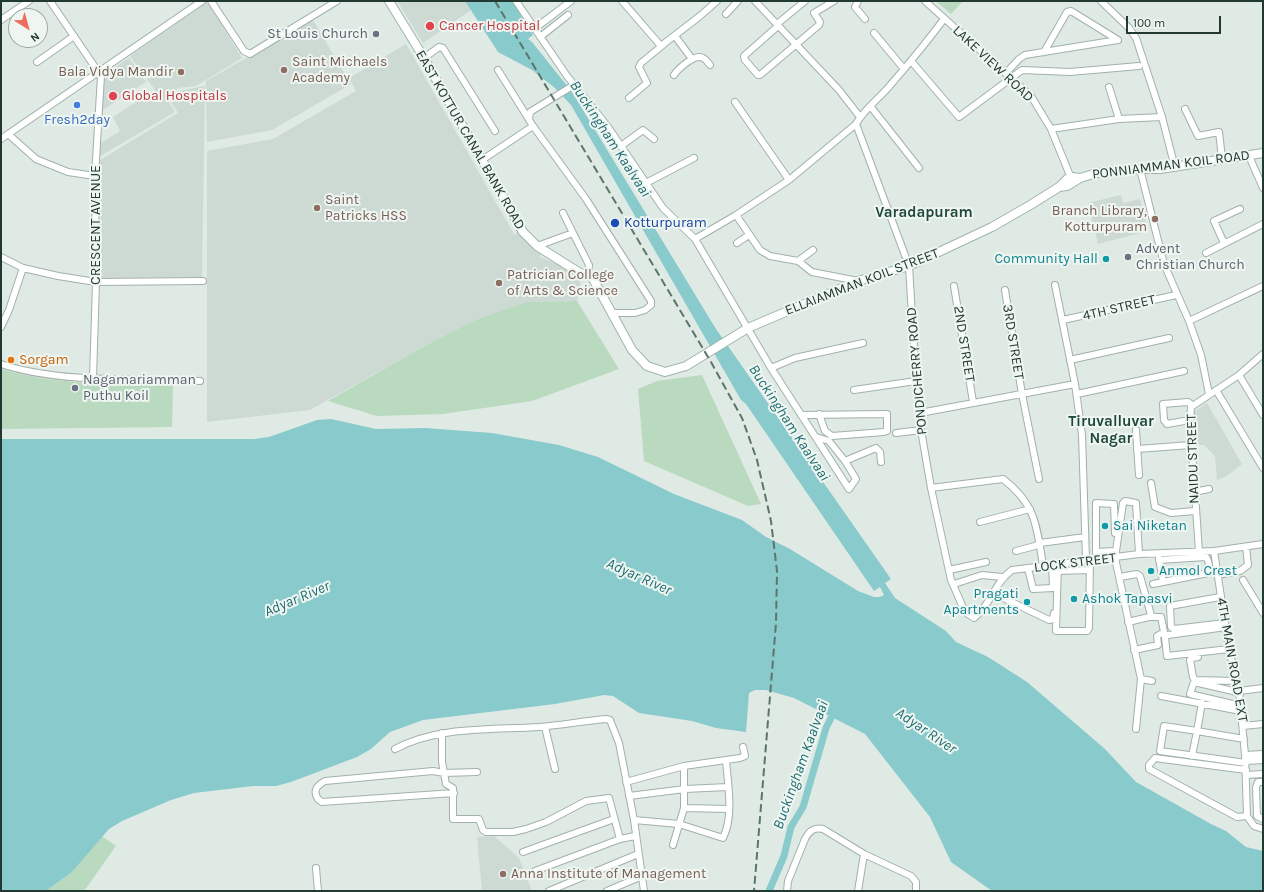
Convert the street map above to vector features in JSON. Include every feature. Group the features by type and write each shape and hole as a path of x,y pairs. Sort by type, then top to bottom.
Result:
{"street":[{"path":"1,20 29,1"},
{"path":"50,1 99,72"},
{"path":"1,139 202,1"},
{"path":"211,1 244,50 250,54 337,1"},
{"name":"EAST KOTTUR CANAL BANK ROAD","path":"389,1 424,58 517,224 537,246 580,273 588,274"},
{"path":"516,1 572,86 621,146 663,208 695,239 771,368 849,489 856,479 846,461 829,441 816,437"},
{"path":"534,29 571,1"},
{"path":"623,1 661,45"},
{"path":"629,98 648,83 639,67 641,62 717,1"},
{"path":"726,14 738,1"},
{"path":"765,1 757,3 839,90 860,117"},
{"path":"805,1 744,56 745,60 757,74 760,75 819,24 814,14 834,1"},
{"path":"858,1 855,7 865,19"},
{"name":"LAKE VIEW ROAD","path":"925,1 1031,96 1051,129 1076,178"},
{"path":"1101,1 1118,16 1136,38 1162,117 1175,168"},
{"path":"1006,73 1021,57 1118,41 1118,39 1071,11 1068,12 1060,23 1044,52"},
{"path":"540,37 568,15"},
{"path":"695,239 736,215 789,180 856,124 860,117 871,107 911,61 944,19"},
{"path":"874,33 904,69"},
{"path":"37,62 74,36"},
{"path":"675,36 692,59"},
{"path":"424,58 437,48 443,48 495,131"},
{"path":"674,75 692,59 698,57 703,58 710,65"},
{"path":"911,61 959,117 1022,70 1070,72 1139,66"},
{"path":"498,70 532,126 586,199 651,302 649,308 645,310 611,313 594,280 588,274 589,264 563,213"},
{"name":"CRESCENT AVENUE","path":"93,378 96,282 95,176 101,79 99,72"},
{"path":"529,120 528,114 532,110 572,86"},
{"path":"1109,87 1120,119"},
{"path":"735,102 789,180"},
{"path":"871,107 919,168"},
{"path":"1185,109 1198,136 1219,132 1222,158"},
{"path":"1051,129 1120,119 1162,117"},
{"name":"PONDICHERRY ROAD","path":"856,124 909,266 920,430 949,570 966,612 974,618 980,613 993,593"},
{"path":"482,160 532,126"},
{"path":"621,146 643,130 654,139"},
{"path":"8,134 36,160 68,172 95,176"},
{"name":"PONNIAMMAN KOIL ROAD","path":"1076,178 1097,173 1140,169 1175,168 1222,158 1249,156 1263,153"},
{"path":"1249,156 1263,188"},
{"path":"646,183 694,158"},
{"path":"1140,169 1164,264 1176,295 1189,321 1201,355 1209,394"},
{"name":"ELLAIAMMAN KOIL STREET","path":"611,313 632,350 647,366 665,372 686,366 748,328 858,281 909,266 992,227 1059,187 1067,186 1076,178"},
{"path":"1224,243 1214,221 1240,209"},
{"path":"736,215 760,250 770,256 798,261 812,272 858,281"},
{"path":"1206,253 1263,224"},
{"path":"537,246 573,233"},
{"path":"737,243 749,235"},
{"path":"798,261 813,250"},
{"path":"1,257 23,268 58,276 96,282 203,281"},
{"path":"1,327 9,310 23,268"},
{"path":"1055,285 1077,394 1082,435 1085,537 1089,560 1089,628 1087,631 1056,631 1056,567"},
{"name":"2ND STREET","path":"954,286 973,402"},
{"path":"1189,321 1263,286"},
{"name":"3RD STREET","path":"1005,290 1022,394"},
{"name":"4TH STREET","path":"1063,320 1176,295"},
{"path":"1070,360 1168,338"},
{"path":"771,368 795,358 863,343"},
{"name":"NAIDU STREET","path":"1199,552 1191,445 1190,420 1192,405 1239,375 1263,354"},
{"path":"1,364 23,371 93,378 200,381"},
{"path":"1077,394 1184,371"},
{"path":"1239,375 1263,415"},
{"path":"854,390 916,381"},
{"path":"920,413 1075,384"},
{"path":"1216,390 1263,468"},
{"path":"1022,394 1039,479"},
{"path":"1190,420 1166,423 1163,404 1188,402 1192,405"},
{"path":"801,415 819,414 887,414 888,428 887,431 884,432 832,436 826,431 819,414"},
{"path":"896,433 920,430"},
{"path":"1136,430 1139,475"},
{"path":"1137,448 1191,445"},
{"path":"846,461 876,448 880,452 882,462"},
{"path":"931,488 1003,479 1023,496 1030,509 1037,527 1044,566"},
{"path":"1151,483 1155,507 1171,513 1195,510"},
{"path":"1194,492 1208,489"},
{"path":"1115,558 1122,503 1125,501 1136,503 1139,554"},
{"path":"1089,560 1096,552 1094,506 1099,503 1111,502 1116,506 1115,558 1141,679 1136,729"},
{"path":"980,522 1030,509"},
{"path":"1016,551 1035,546 1040,543 1085,537"},
{"name":"LOCK STREET","path":"1002,577 1012,570 1044,566 1056,567 1089,560 1139,554 1159,557 1263,544"},
{"path":"1217,575 1240,571 1248,565 1246,547"},
{"name":"4TH MAIN ROAD EXT","path":"1214,550 1229,650 1237,681 1244,726 1248,817"},
{"path":"1096,552 1114,551"},
{"path":"1153,584 1163,582 1208,573 1208,560 1206,557 1159,557 1163,582"},
{"path":"949,570 986,562"},
{"path":"1056,567 1089,570"},
{"path":"954,584 982,575 1002,577 993,593 1049,620 1054,617 1053,588 1056,567"},
{"path":"1028,568 1033,589 1053,588"},
{"path":"1120,577 1137,574 1140,576 1150,615 1149,617"},
{"path":"1243,580 1263,613"},
{"path":"1220,597 1170,606 1171,627 1174,629 1225,625"},
{"path":"1128,622 1149,617 1161,617 1164,632 1157,636 1158,645 1134,650"},
{"path":"1225,625 1168,635 1166,637 1167,656 1229,650"},
{"path":"1229,650 1191,658 1192,677 1195,680 1237,681"},
{"path":"1141,679 1152,681"},
{"path":"1241,709 1190,694 1194,682 1239,693 1263,688"},
{"path":"1161,696 1241,709"},
{"path":"1192,756 1202,703"},
{"path":"394,749 411,740 442,733 545,726 606,719 610,720 619,743 634,820 635,836 644,891"},
{"path":"1244,726 1263,724"},
{"path":"545,726 555,768"},
{"path":"1244,739 1198,730 1164,726 1161,752 1192,756 1263,760"},
{"path":"442,733 442,762 446,784 452,786 454,793 453,819 479,819 486,832 513,832 546,822 586,801 609,798 620,839"},
{"path":"626,782 684,766 726,761 743,757 745,754 743,747"},
{"path":"1246,760 1263,754"},
{"path":"1263,774 1155,758 1149,765 1149,768 1237,817 1248,817 1254,826 1263,829"},
{"path":"634,820 679,824 723,838 727,827 729,809 726,761"},
{"path":"673,845 684,808 686,789 684,766"},
{"path":"454,793 322,802 316,796 318,786 325,781 433,771 444,773 477,772"},
{"path":"1263,782 1258,782 1256,787 1257,816 1263,819"},
{"path":"629,796 686,789 728,787"},
{"path":"684,808 729,809"},
{"path":"523,852 614,819"},
{"path":"787,891 788,881 804,839 812,830 818,828 823,829 864,854 911,876 916,882 916,889"},
{"path":"535,871 620,839 635,836"},
{"path":"549,891 638,854"},
{"path":"858,891 864,854"},
{"path":"316,868 318,891"},
{"path":"607,891 642,876"}],"shaded area":[{"name":"Bala Vidya Mandir","path":"207,1 242,58 196,86 178,88 167,99 175,112 97,158 98,145 120,131 113,117 155,90 130,56"},
{"name":"Cancer Hospital","path":"397,1 465,1 471,10 423,43"},
{"name":"Saint Michaels Academy","path":"313,20 351,84 272,130 207,142 206,81"},
{"name":"Saint Patricks HSS","path":"406,44 515,236 517,231 541,252 540,257 582,274 577,301 526,302 475,320 428,344 310,410 207,422 207,151 273,139 356,91 349,78"},
{"name":"Global Hospitals","path":"129,58 146,82 101,111 103,75"},
{"path":"205,86 202,277 101,278 100,160 178,113 171,102 179,91"},
{"path":"1121,195 1123,203 1140,199 1148,231 1098,244 1088,203"},
{"path":"1207,403 1242,464 1227,476 1217,480 1215,456 1204,445 1195,445 1192,413"},
{"name":"Anna Institute of Management","path":"494,836 519,858 532,891 482,891 477,837"}],"green space":[{"path":"936,1 963,1 951,14"},
{"path":"577,301 619,369 532,401 443,414 377,416 328,401 428,344 475,320 526,302"},
{"path":"1,369 64,381 108,384 173,385 172,427 1,429"},
{"path":"702,375 761,504 748,506 644,461 638,389 657,381"},
{"path":"102,836 116,846 84,891 46,891 72,872"}],"water":[{"name":"Adyar River","path":"465,1 512,1 533,35 528,39 572,92 716,329 891,579 885,583 895,598 946,631 956,642 988,657 1027,682 1105,749 1136,782 1226,831 1246,847 1263,851 1263,891 992,891 951,862 930,817 865,734 794,698 766,690 755,690 749,693 746,732 716,728 692,721 639,713 613,696 604,695 555,704 423,720 390,732 371,749 357,757 291,782 276,786 253,786 194,793 171,800 122,821 109,829 72,872 46,891 1,891 1,439 254,439 269,437 317,420 331,419 376,429 425,428 492,433 559,445 598,457 674,494 742,520 766,537 790,549 858,591 874,597 884,595 880,587 874,591 746,404 741,400 571,105 555,88 532,70 498,52"}],"waterway":[{"name":"Buckingham Kaalvaai","path":"769,891 784,856 791,827 803,807 826,728 835,710"}],"railway":[{"path":"495,1 711,362 742,418 757,460 771,521 777,571 776,623 754,891"}],"place":[{"name":"Cancer Hospital","path":"430,26"},
{"name":"St Louis Church","path":"376,34"},
{"name":"Saint Michaels Academy","path":"284,70"},
{"name":"Bala Vidya Mandir","path":"181,72"},
{"name":"Global Hospitals","path":"113,96"},
{"name":"Fresh2day","path":"77,105"},
{"name":"Saint Patricks HSS","path":"317,208"},
{"name":"Branch Library, Kotturpuram","path":"1155,219"},
{"name":"Kotturpuram","path":"615,223"},
{"name":"Advent Christian Church","path":"1128,257"},
{"name":"Community Hall","path":"1106,259"},
{"name":"Patrician College of Arts & Science","path":"499,283"},
{"name":"Sorgam","path":"11,360"},
{"name":"Nagamariamman Puthu Koil","path":"75,388"},
{"name":"Sai Niketan","path":"1105,526"},
{"name":"Anmol Crest","path":"1151,571"},
{"name":"Ashok Tapasvi","path":"1074,599"},
{"name":"Pragati Apartments","path":"1027,602"},
{"name":"Anna Institute of Management","path":"503,874"}],"district":[{"name":"Varadapuram","path":"924,213"},
{"name":"Tiruvalluvar Nagar","path":"1111,430"}]}
